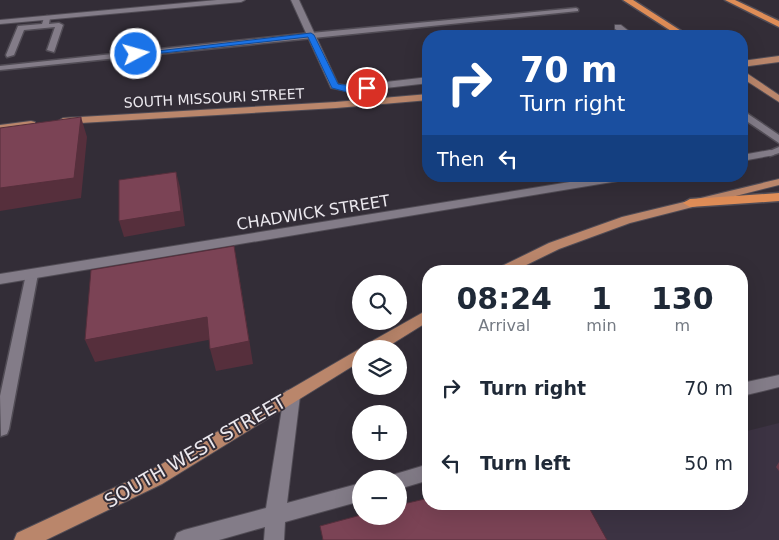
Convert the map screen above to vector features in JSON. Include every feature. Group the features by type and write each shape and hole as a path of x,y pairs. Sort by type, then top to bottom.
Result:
{"highway":[{"path":"627,0 675,30"},
{"path":"729,0 779,24"},
{"path":"746,0 779,17"},
{"path":"650,14 665,30"},
{"path":"690,203 779,197"}],"main road":[{"path":"748,63 779,60"},
{"path":"748,77 779,98"},
{"name":"SOUTH MISSOURI STREET","path":"56,122 422,98"},
{"path":"0,128 39,123"},
{"path":"515,265 554,246 605,227 690,203 779,182"},
{"path":"386,340 422,318"},
{"name":"SOUTH WEST STREET","path":"24,540 155,478 352,359"}],"street":[{"path":"0,22 46,22 240,0"},
{"path":"295,0 332,83 344,89 422,81"},
{"path":"618,27 622,30"},
{"path":"748,157 774,152"},
{"name":"CHADWICK STREET","path":"0,279 593,182"},
{"path":"748,389 779,381"},
{"path":"274,540 275,516 292,396"},
{"path":"407,479 422,474"},
{"path":"184,540 352,495"}],"lane":[{"path":"0,68 311,35 576,10"},
{"path":"10,55 21,28 46,22 59,24 51,50"},
{"path":"748,117 779,140"},
{"path":"1,428 32,274"}],"shaded area":[{"path":"779,423 779,540 335,540 392,525 407,525 407,521 450,510 748,510 748,431"}],"building":[{"path":"81,117 74,178 0,188 0,128"},
{"path":"176,172 181,211 119,221 119,180"},
{"path":"234,246 249,341 210,349 207,317 85,340 91,270"},
{"path":"422,500 422,510 590,510 607,540 323,540 320,526 352,517 352,525 407,525 407,503"}],"route":[{"path":"136,54 311,35 334,86 347,89 367,88"}]}
